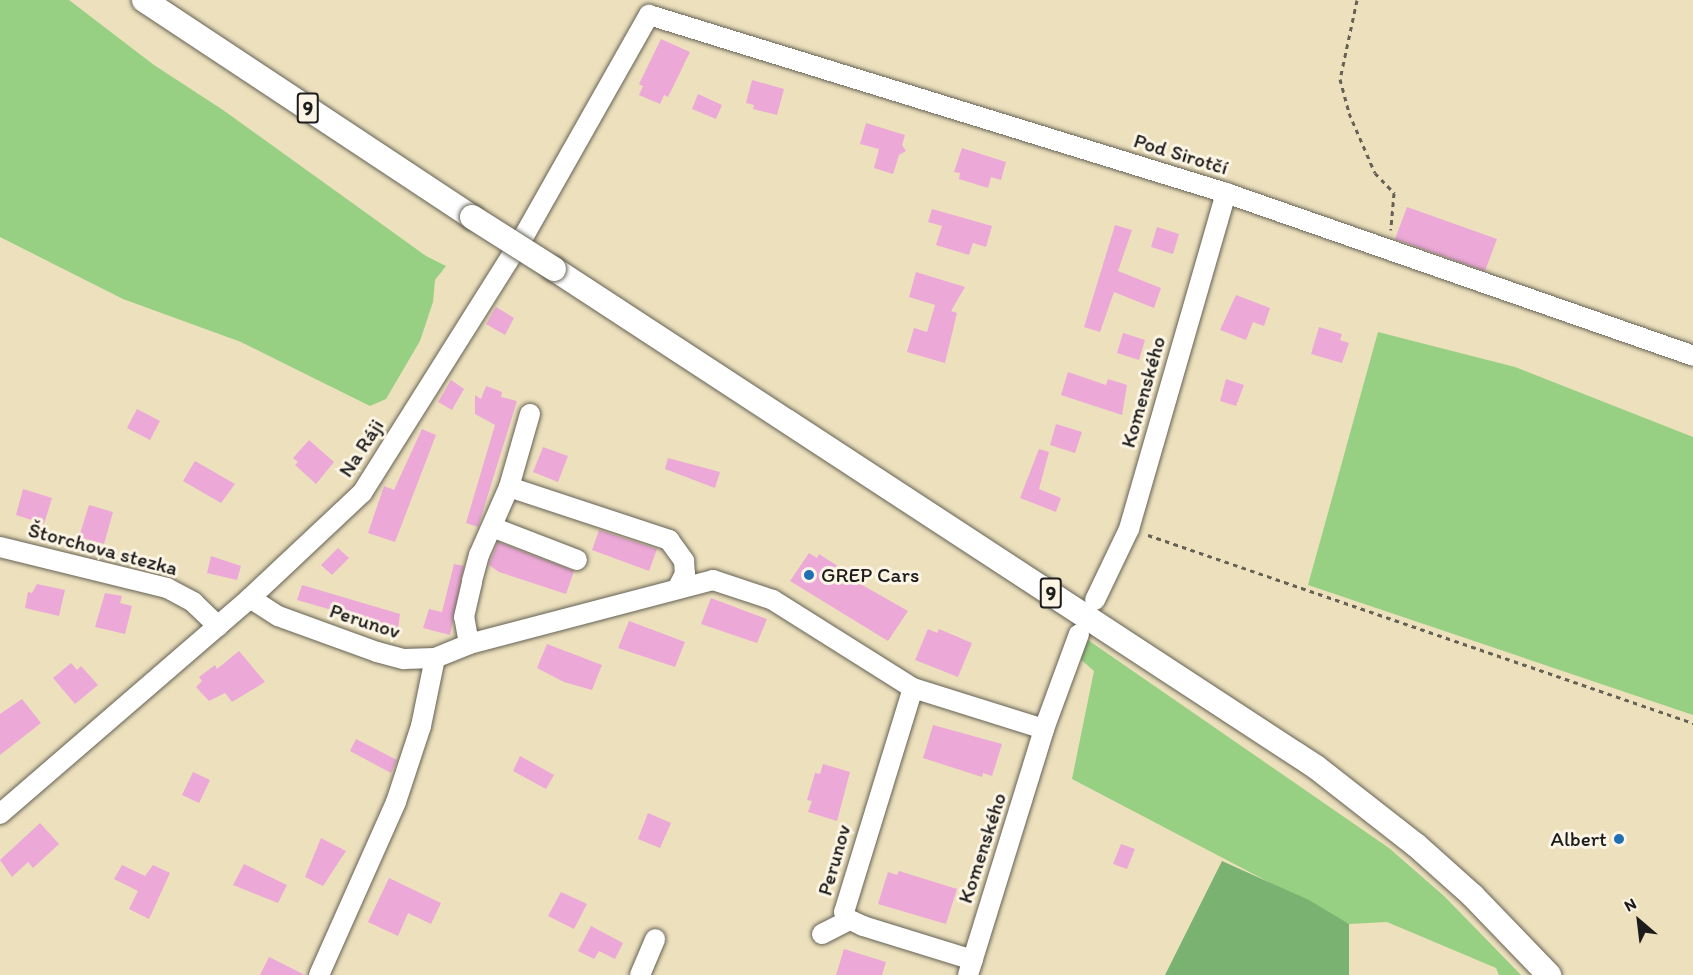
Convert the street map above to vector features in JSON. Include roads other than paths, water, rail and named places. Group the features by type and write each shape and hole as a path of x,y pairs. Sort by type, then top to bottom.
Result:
{"main road":[{"name":"9","path":"144,0 472,217 1316,767 1424,852 1473,896 1549,975"}],"street":[{"name":"Pod Sirotčí","path":"649,15 1226,193 1693,356"},
{"name":"Na Ráji","path":"0,814 250,598 362,493 525,234 649,15"},
{"name":"Komenského","path":"1095,600 1129,529 1226,193"},
{"path":"470,644 465,630 466,603 479,555 509,487 530,414"},
{"path":"509,487 575,512 608,517 669,540 684,561 685,574 678,587"},
{"path":"492,527 577,560"},
{"name":"Štorchova stezka","path":"0,547 167,588 193,602 218,626"},
{"name":"Perunov","path":"250,598 278,616 376,652 404,659 435,658 470,644 678,587 713,580 773,600 913,688 1044,729"},
{"name":"Komenského","path":"970,967 1044,729 1079,634"},
{"path":"319,975 399,794 422,726 435,658"},
{"name":"Perunov","path":"913,688 843,905 849,920 970,967"},
{"path":"822,934 849,920"},
{"path":"640,975 655,939"}],"place":[{"name":"GREP Cars","path":"809,575"},
{"name":"Albert","path":"1619,839"}]}
